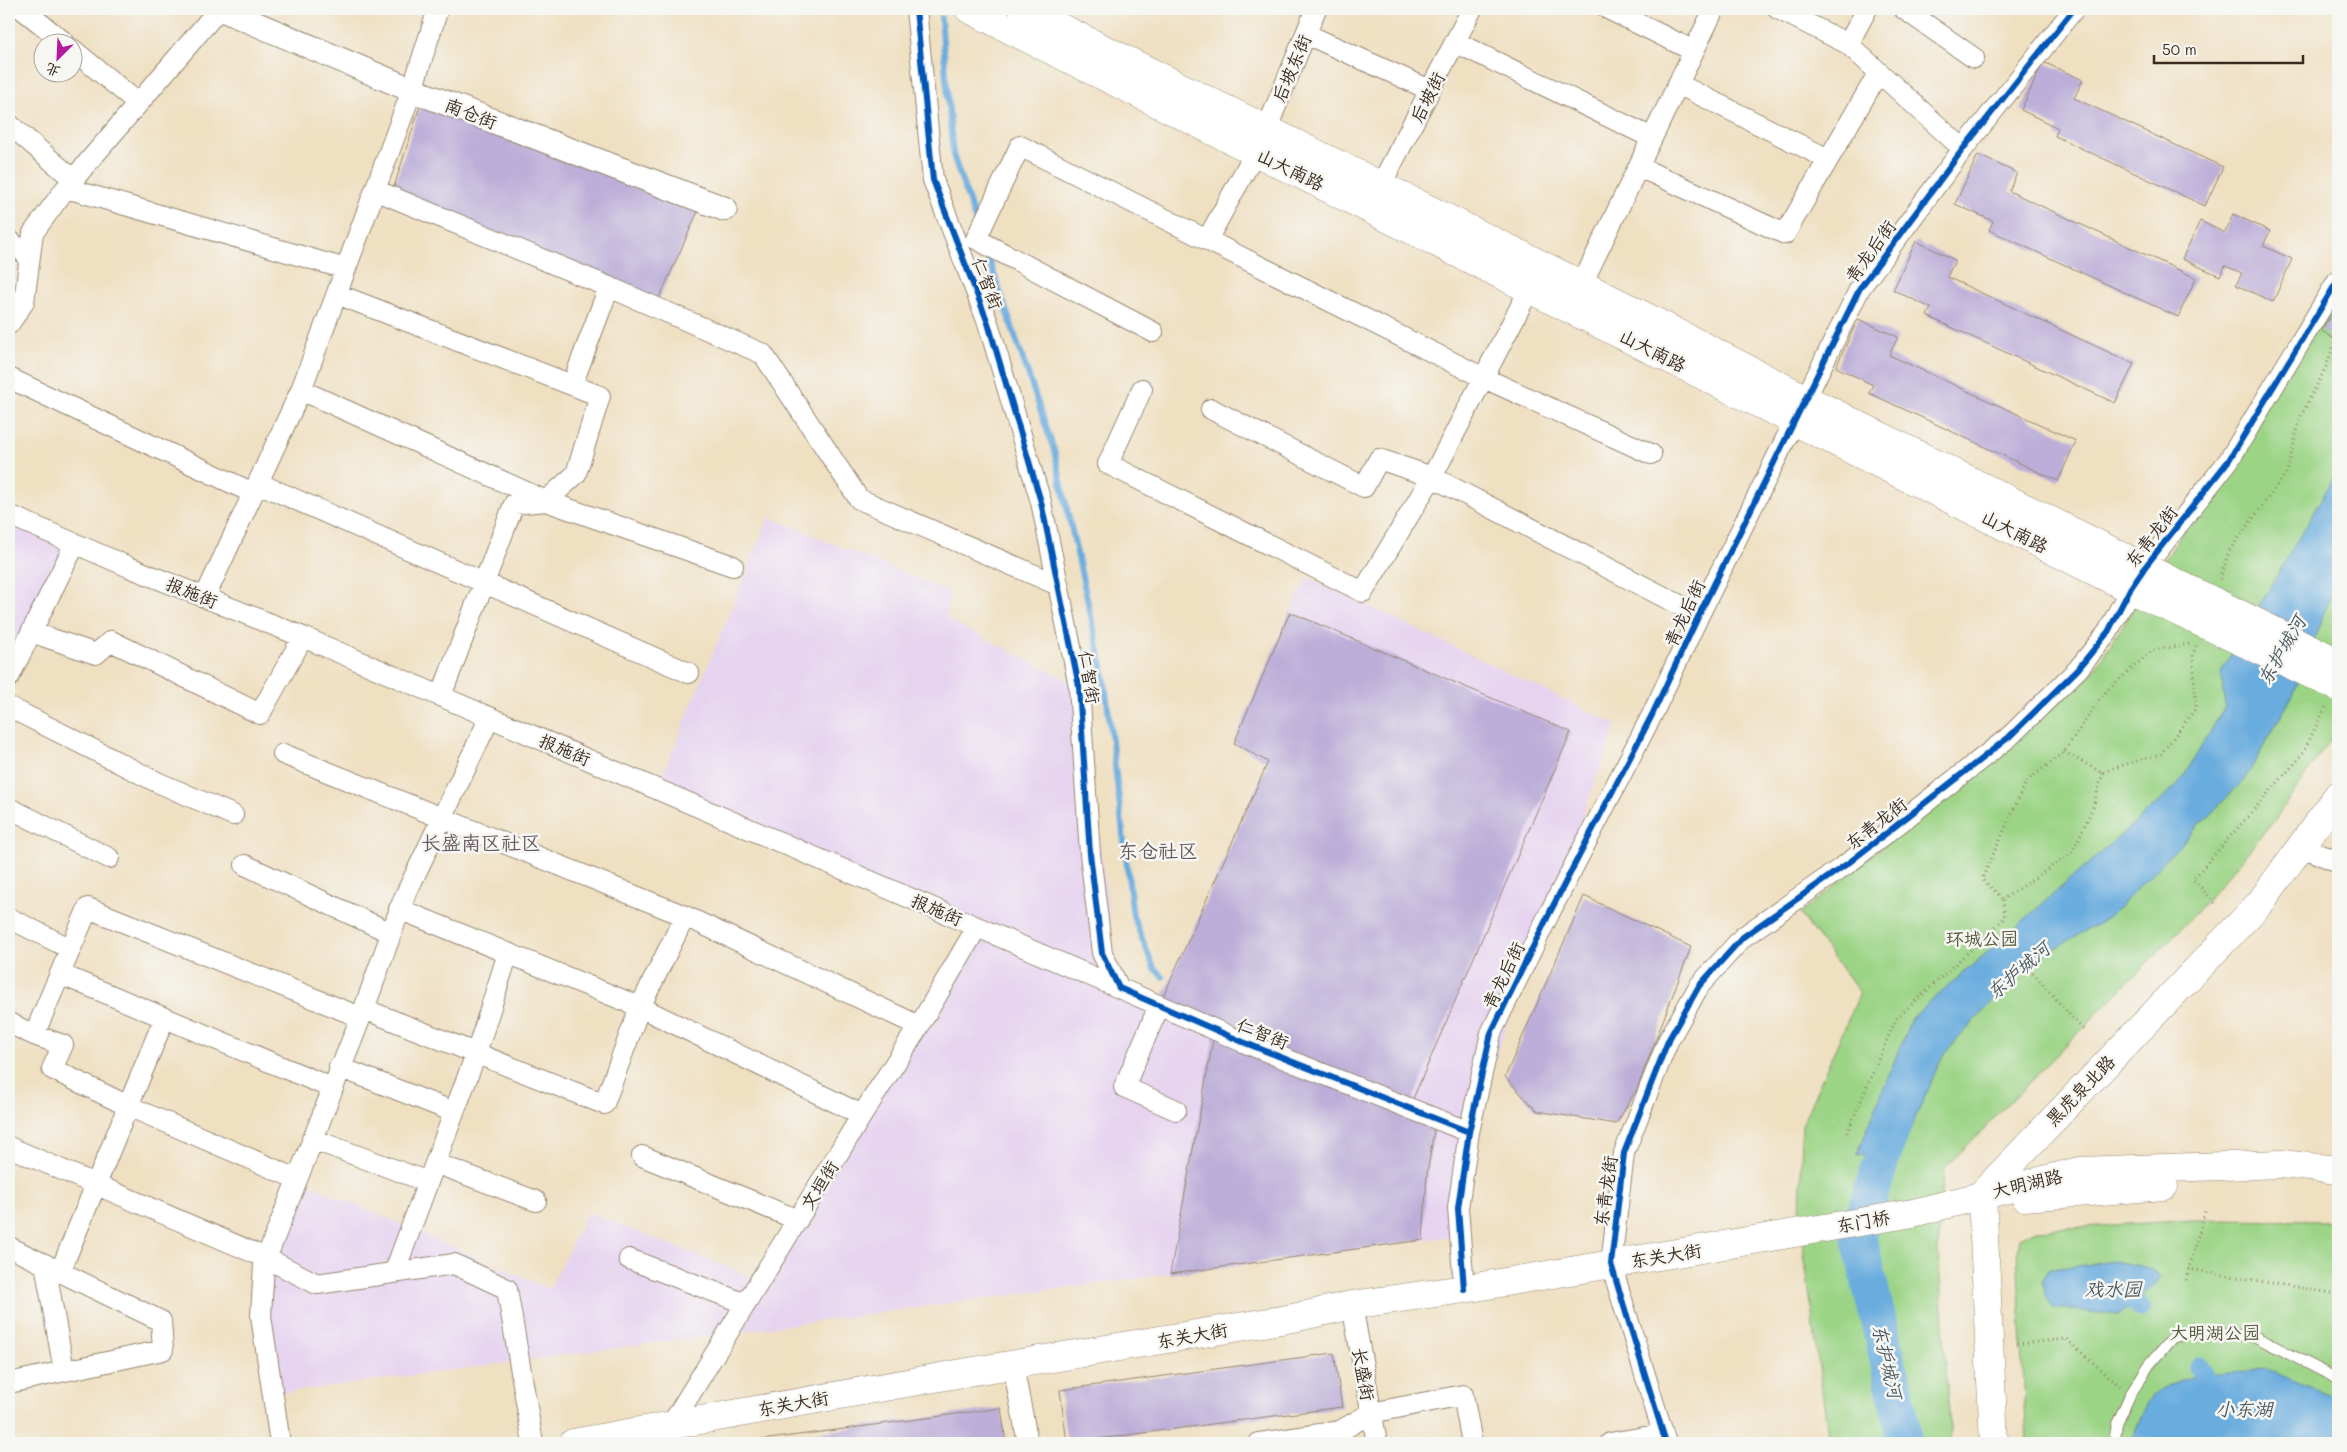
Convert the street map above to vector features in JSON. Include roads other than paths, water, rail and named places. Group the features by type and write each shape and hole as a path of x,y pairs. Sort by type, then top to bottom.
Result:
{"main road":[{"name":"山大南路","path":"969,9 1261,140 1381,185 1582,284 1799,409"},
{"name":"山大南路","path":"1024,9 1530,288 1799,409 2142,581 2334,692"},
{"name":"山大南路","path":"2142,581 2338,662"},
{"name":"黑虎泉北路","path":"1982,1194 2260,903 2338,795"},
{"name":"大明湖路","path":"1982,1194 2079,1170 2281,1164 2338,1170"},
{"name":"大明湖路","path":"1982,1194 2010,1199 2230,1183 2281,1182 2338,1187"},
{"name":"东门桥","path":"1813,1230 1913,1213 1982,1194"},
{"path":"1982,1194 1994,1443"},
{"name":"东关大街","path":"573,1443 666,1433 1013,1366 1293,1318 1352,1305 1464,1289 1813,1230"}],"street":[{"path":"9,14 13,9"},
{"path":"22,9 51,32"},
{"path":"9,324 24,302 34,233 70,184 220,9"},
{"name":"南仓街","path":"220,9 412,90 725,209"},
{"path":"205,597 301,390 412,90 438,9"},
{"name":"仁智街","path":"916,9 933,180 988,323 1041,502 1079,686 1090,854 1102,953 1119,988 1469,1132"},
{"name":"后坡东街","path":"1207,240 1261,140 1316,9"},
{"name":"后坡街","path":"1381,185 1472,9"},
{"path":"1608,9 1694,51"},
{"path":"1582,284 1714,9"},
{"path":"1778,9 1848,44 1963,149"},
{"path":"1848,44 1867,9"},
{"path":"1904,9 1974,58"},
{"name":"青龙后街","path":"1464,1289 1458,1208 1469,1132 1491,1033 1550,912 1652,716 1799,409 1860,288 1963,149 2072,10"},
{"path":"1306,34 1430,90"},
{"path":"1455,42 1652,138"},
{"path":"82,57 138,103"},
{"path":"1638,167 1785,234 1879,72"},
{"path":"1678,84 1828,159"},
{"path":"9,124 70,184 346,268"},
{"path":"1153,332 976,239 1020,146 1484,378 1651,454"},
{"path":"375,190 609,287 763,354 859,499 1058,586"},
{"path":"9,240 30,257"},
{"name":"东青龙街","path":"1664,1438 1611,1264 1624,1153 1668,1041 1699,986 1743,937 1852,861 2009,737 2078,669 2108,632 2142,581 2229,460 2338,280"},
{"path":"572,386 609,287"},
{"path":"1142,389 1108,464 1363,592 1432,477 1530,288"},
{"path":"337,294 600,396 576,474 546,500 514,504 441,696"},
{"path":"9,378 255,488 483,582 689,673"},
{"path":"301,390 546,500 733,566"},
{"path":"1211,409 1364,486 1379,459 1432,477 1699,615"},
{"name":"报施街","path":"9,515 303,637 1119,988"},
{"path":"9,676 15,651 31,632 75,544"},
{"path":"31,632 96,654 111,641 260,714 303,637"},
{"path":"9,707 158,782 233,815"},
{"path":"280,1443 261,1316 264,1264 339,1067 362,1013 400,909 490,717"},
{"path":"283,754 685,916 920,1026"},
{"path":"9,808 109,858"},
{"path":"2302,847 2338,862"},
{"path":"245,865 391,933"},
{"path":"34,1035 88,908 604,1104 640,1007 685,916"},
{"path":"400,909 640,1007 862,1115"},
{"path":"9,918 71,949"},
{"name":"文垣街","path":"666,1433 862,1115 920,1026 977,927"},
{"path":"394,1273 476,1054 508,953"},
{"path":"60,974 332,1088"},
{"path":"1159,1006 1124,1087 1176,1110"},
{"path":"64,1371 53,1268 128,1106 164,1019"},
{"path":"9,1023 34,1035 63,1045 52,1069 128,1106 297,1179"},
{"path":"339,1067 454,1112"},
{"path":"312,1139 428,1182"},
{"path":"9,1147 266,1258 317,1284 454,1264 507,1289 533,1443"},
{"path":"642,1156 798,1220"},
{"path":"435,1163 536,1201"},
{"path":"9,1247 161,1321 163,1350 9,1383"},
{"path":"629,1260 746,1304"},
{"name":"长盛街","path":"1352,1305 1377,1443"},
{"path":"1013,1366 1028,1443"},
{"path":"1259,1443 1340,1431 1371,1413 1463,1395 1472,1443"},
{"path":"1610,1443 1664,1438"}],"lane":[{"path":"2114,1443 2117,1424 2130,1395 2172,1338 2196,1330 2256,1337 2338,1379"}],"water":[{"path":"2338,414 2338,591 2330,597 2293,695 2245,779 2108,918 2026,965 1943,1055 1901,1150 1857,1155 1911,1019 2179,784 2225,707 2221,672 2334,477"},
{"name":"戏水园","path":"2115,1261 2149,1268 2161,1277 2136,1303 2119,1315 2053,1308 2047,1298 2042,1282 2045,1274 2051,1269"},
{"name":"小东湖","path":"2267,1370 2338,1398 2338,1443 2131,1443 2149,1402 2162,1388 2175,1382 2206,1374"}],"waterway":[{"path":"941,18 953,155 977,225"},
{"path":"985,248 1054,450 1104,675 1133,916 1154,968 1163,977"},
{"name":"东护城河","path":"1900,1104 1858,1233 1902,1423 1903,1443"},
{"path":"2136,1303 2140,1308"},
{"path":"2199,1368 2204,1374"}],"district":[{"name":"长盛南区社区","path":"481,842"},
{"name":"东仓社区","path":"1158,850"}],"park label":[{"name":"环城公园","path":"1982,938"},
{"name":"大明湖公园","path":"2215,1332"}]}
